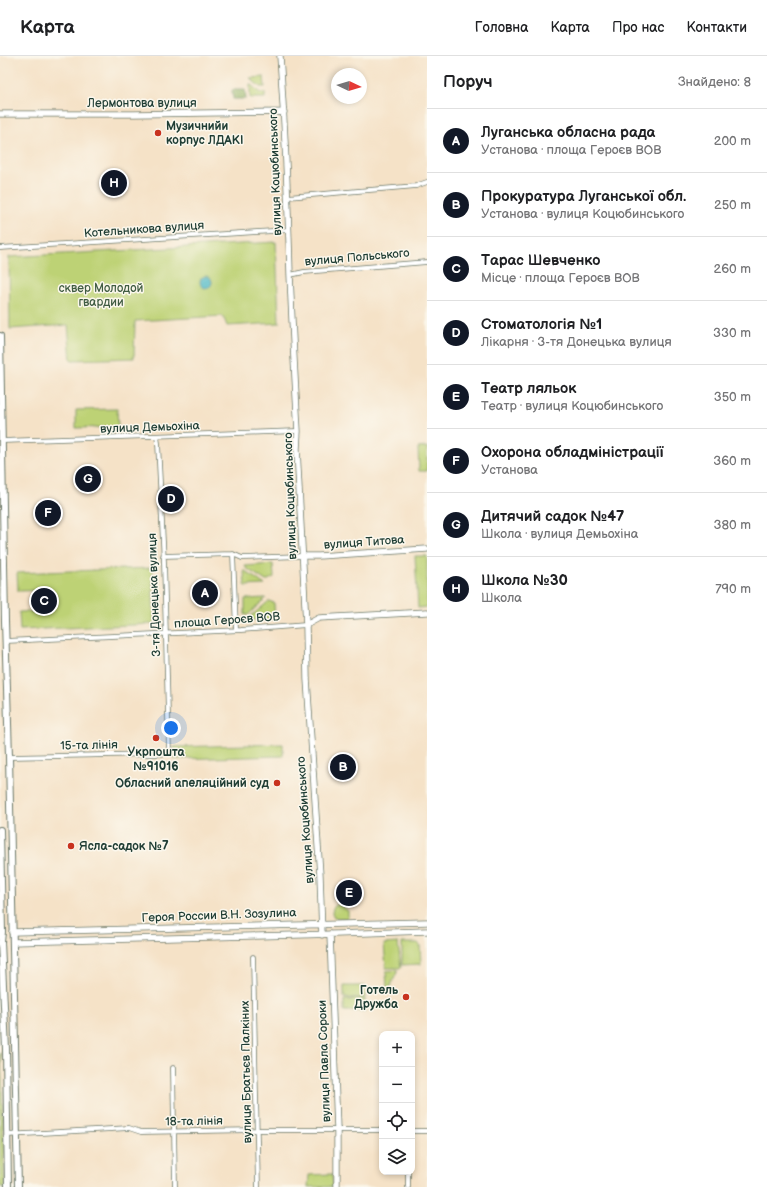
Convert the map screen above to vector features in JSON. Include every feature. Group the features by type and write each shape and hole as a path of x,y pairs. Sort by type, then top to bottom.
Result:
{"main road":[{"path":"0,336 2,441 2,621 6,641 18,1187"},
{"path":"0,830 0,942 6,1049 8,1187"},
{"path":"1,932 12,932"},
{"path":"0,942 12,942"}],"street":[{"name":"вулиця Коцюбинського","path":"280,56 288,197 307,679 320,875 322,935"},
{"name":"Лермонтова вулиця","path":"0,114 284,112"},
{"path":"288,197 416,186 427,182"},
{"name":"Котельникова вулиця","path":"0,248 289,230"},
{"name":"вулиця Польського","path":"290,275 304,272 427,262"},
{"name":"вулиця Демьохіна","path":"2,441 298,431"},
{"name":"3-тя Донецька вулиця","path":"157,436 166,634 169,753"},
{"name":"вулиця Титова","path":"303,556 427,549"},
{"path":"163,556 233,554 242,558 303,556"},
{"path":"233,554 236,630"},
{"path":"306,624 319,618 427,612"},
{"name":"площа Героєв ВОВ","path":"6,641 166,634 306,624"},
{"name":"15-та лінія","path":"9,757 169,753"},
{"name":"Героя России В.Н. Зозулина","path":"12,932 427,922"},
{"name":"Героя России В.Н. Зозулина","path":"12,942 322,935 427,931"},
{"name":"вулиця Павла Сороки","path":"330,934 338,1187"},
{"name":"вулиця Братьєв Палкіних","path":"253,957 258,1187"},
{"path":"173,1068 175,1187"},
{"name":"18-та лінія","path":"7,1134 129,1128 141,1132 337,1129 379,1130"},
{"path":"415,1131 427,1131"},
{"path":"408,1175 408,1187"}],"green space":[{"path":"264,77 265,87 260,87 250,78"},
{"path":"250,84 260,93 265,93 265,98 250,98"},
{"path":"232,90 245,90 246,99 233,99"},
{"name":"сквер Молодой гвардии","path":"276,242 279,323 227,326 223,316 135,321 134,358 71,360 68,325 10,329 9,257"},
{"path":"117,409 118,427 76,428 76,410"},
{"path":"427,447 427,471 419,471 418,448"},
{"path":"415,556 427,556 427,607 418,608"},
{"path":"273,564 274,577 266,581 245,566"},
{"path":"152,568 154,624 20,630 19,612 49,611 49,590 18,591 17,573"},
{"path":"244,570 265,585 245,586"},
{"path":"266,598 248,615 245,615 245,599"},
{"path":"269,601 274,603 275,619 250,620 250,617"},
{"path":"283,744 283,756 174,759 174,747"},
{"path":"336,905 340,905 348,911 348,918 334,917 332,913 333,908"},
{"path":"398,943 401,968 386,968 384,944"},
{"path":"402,943 418,943 420,945 421,964 402,965"},
{"path":"398,970 389,990 387,990 386,971"},
{"path":"344,986 365,986 365,998 344,998"},
{"path":"365,999 365,1011 344,1011 344,1000"},
{"path":"1,1053 5,1187 0,1187"},
{"path":"332,1174 333,1187 308,1187 309,1175"}],"water":[{"path":"204,276 208,276 212,282 208,288 204,288 200,284 200,280"}],"place":[{"name":"Музичнийи корпус ЛДАКІ","path":"158,133"},
{"name":"Школа №30","path":"114,183"},
{"name":"Дитячий садок №47","path":"88,479"},
{"name":"Стоматологія №1","path":"171,499"},
{"name":"Охорона обладміністрації","path":"48,513"},
{"name":"Луганська обласна рада","path":"205,593"},
{"name":"Тарас Шевченко","path":"44,601"},
{"name":"Укрпошта №91016","path":"156,738"},
{"name":"Прокуратура Луганської обл.","path":"343,767"},
{"name":"Обласний апеляційний суд","path":"277,783"},
{"name":"Ясла-садок №7","path":"71,846"},
{"name":"Театр ляльок","path":"349,893"},
{"name":"Готель Дружба","path":"406,997"}]}
